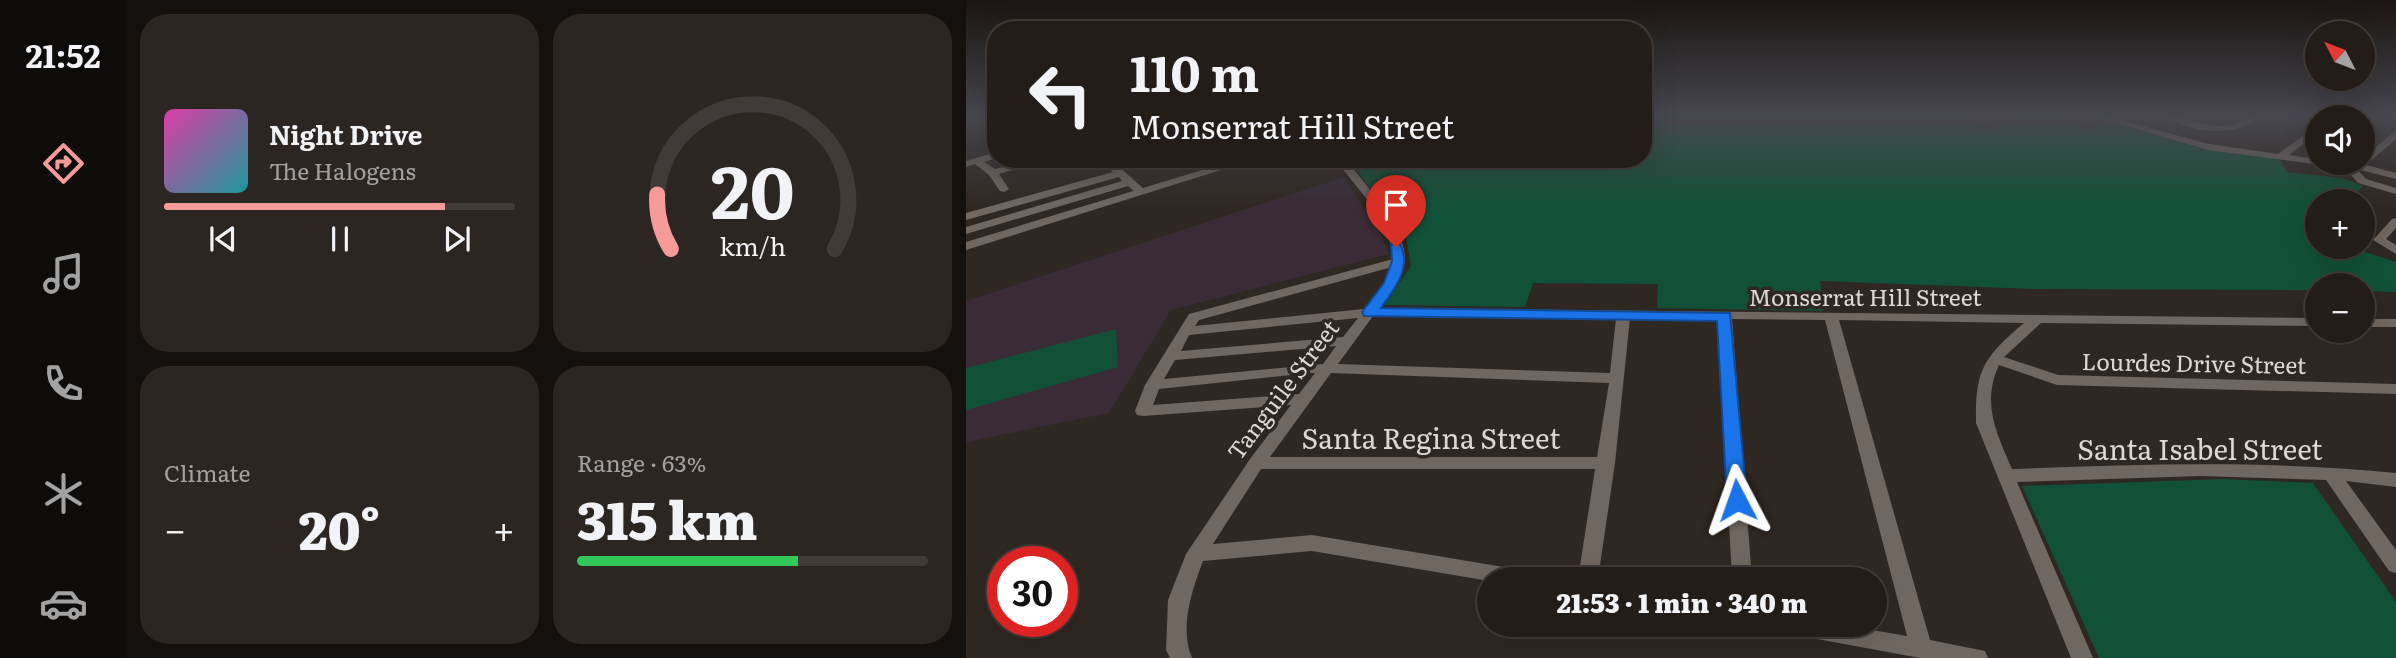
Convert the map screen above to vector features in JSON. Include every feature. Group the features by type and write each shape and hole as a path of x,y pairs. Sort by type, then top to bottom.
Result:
{"street":[{"path":"2207,146 2305,160"},
{"path":"2280,157 2295,146"},
{"path":"972,162 993,173 1004,189"},
{"path":"993,173 1012,168"},
{"path":"966,231 1133,186 1113,168"},
{"path":"966,246 1222,168"},
{"path":"1304,399 1152,411 1143,411 1142,407 1194,317 1399,261 1392,233 1375,204 1347,168"},
{"path":"2375,171 2396,176"},
{"path":"966,218 1119,174"},
{"path":"2359,175 2362,181 2396,191"},
{"path":"2393,227 2379,239 2382,244 2396,250"},
{"name":"Tanguile Street","path":"1181,658 1177,650 1178,600 1196,554 1256,463 1342,342 1370,312 1391,283 1399,261"},
{"name":"Monserrat Hill Street","path":"1178,343 1370,312 2305,322"},
{"path":"1590,567 1606,463 1623,316"},
{"path":"1725,317 1741,567"},
{"path":"1831,317 1921,648"},
{"path":"2037,319 1995,359 1982,388 1984,423 2082,658"},
{"path":"2375,323 2396,323"},
{"path":"1178,343 1342,342"},
{"name":"Lourdes Drive Street","path":"1995,359 2057,380 2396,389"},
{"path":"1153,385 1325,369 1617,378"},
{"name":"Santa Regina Street","path":"1256,463 1606,463"},
{"name":"Santa Isabel Street","path":"2004,476 2168,470 2332,475 2396,480"},
{"path":"2332,475 2396,565"},
{"path":"1196,554 1312,543 1477,571"},
{"path":"1858,637 1977,658"}],"shaded area":[{"path":"1344,177 1380,233 1389,254 1171,310 1109,413 966,442 966,301"}],"green space":[{"path":"1652,146 2192,146 2279,159 2287,172 2342,178 2363,186 2360,189 2305,189 2305,259 2375,259 2375,255 2396,262 2396,292 2375,291 2375,273 2305,273 2305,290 2034,289 1820,281 1824,311 1657,308 1658,284 1533,283 1525,307 1384,305 1411,266 1406,237 1356,168 1652,168"},
{"path":"1116,329 1118,367 966,410 966,368"},
{"path":"2223,479 2313,483 2396,602 2396,658 2099,658 2022,486"}],"route":[{"path":"1396,247 1399,261 1391,283 1370,312 1725,317 1737,500"}]}
